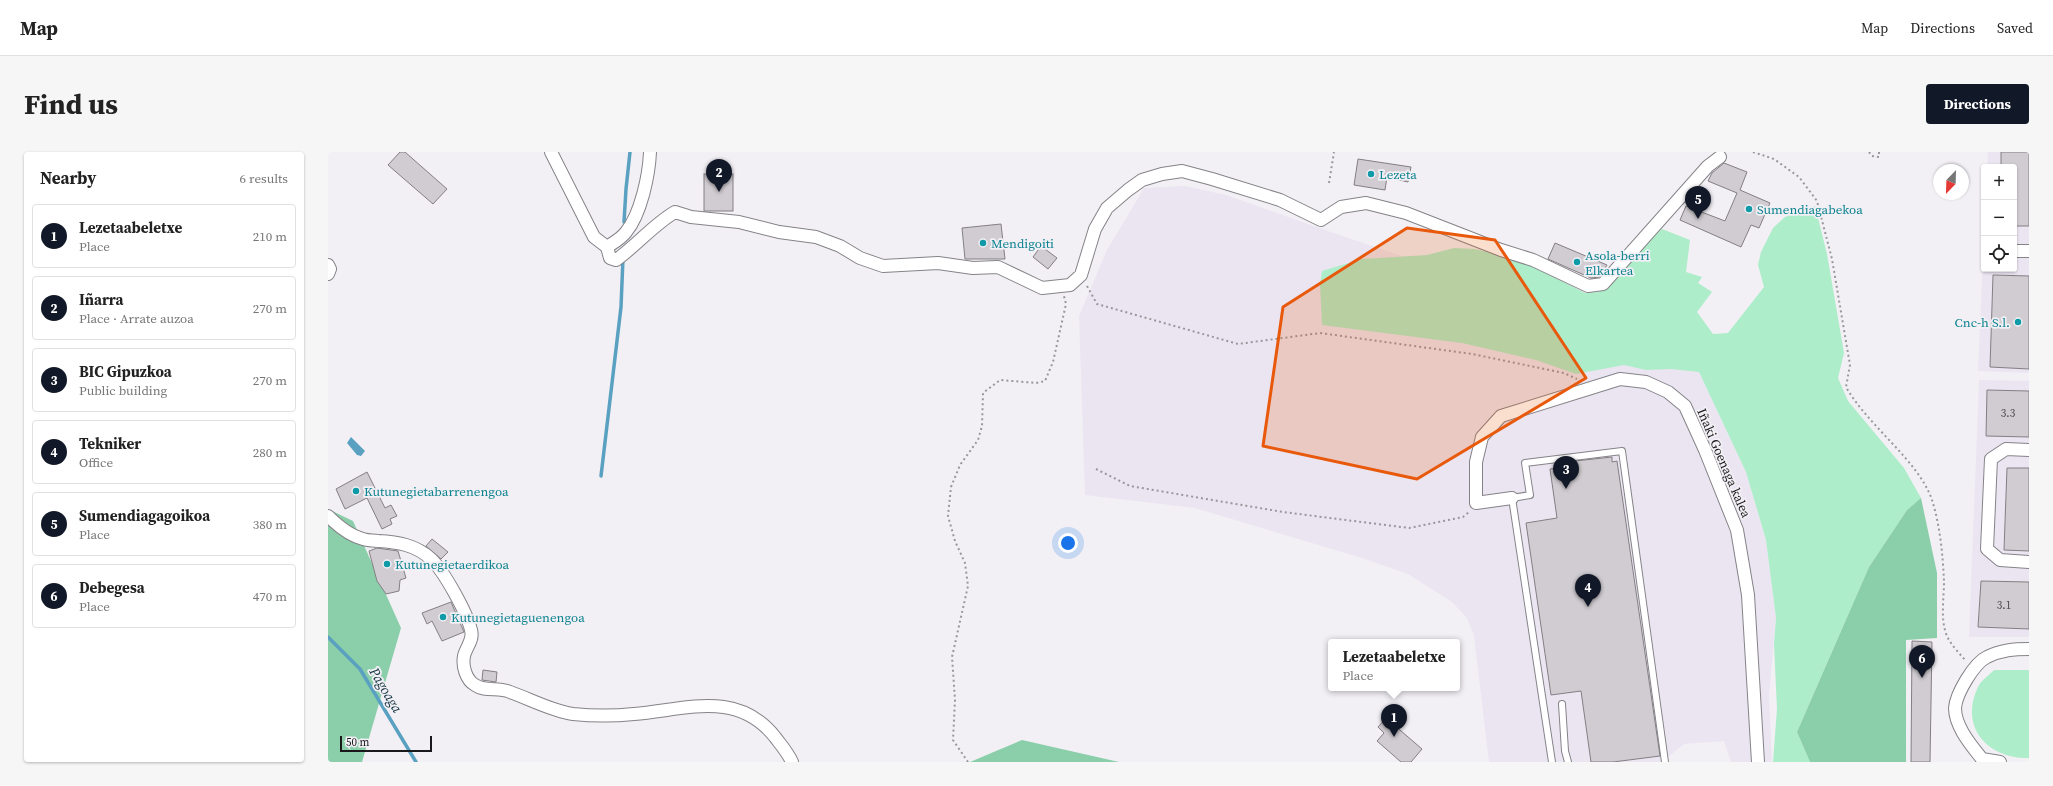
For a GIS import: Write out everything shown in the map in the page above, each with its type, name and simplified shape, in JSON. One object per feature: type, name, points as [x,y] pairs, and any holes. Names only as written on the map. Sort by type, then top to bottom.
[{"type":"street","points":[[550,152],[594,237],[607,247],[610,258],[620,257],[659,222],[675,212],[691,217],[739,222],[780,232],[816,238],[840,246],[860,258],[883,266],[938,263],[973,268],[998,267],[1042,288],[1070,286],[1081,275],[1095,228],[1107,208],[1128,190],[1142,180],[1162,174],[1182,171],[1280,200],[1320,220],[1341,207],[1366,203],[1406,213],[1501,250],[1533,260],[1588,286],[1603,284],[1708,166],[1720,157]]},
{"type":"street","points":[[607,247],[626,233],[633,222],[644,190],[650,152]]},
{"type":"street","points":[[2017,251],[2029,251]]},
{"type":"street","points":[[328,266],[330,269],[328,274]]},
{"type":"street","name":"Iñaki Goenaga kalea","points":[[1476,503],[1476,462],[1482,437],[1501,416],[1620,380],[1646,382],[1668,392],[1685,406],[1705,450],[1737,530],[1748,595],[1758,762]]},
{"type":"street","points":[[2029,450],[2006,449],[1991,459],[1987,549],[2000,560],[2029,562]]},
{"type":"street","points":[[1476,503],[1512,498]]},
{"type":"street","points":[[328,516],[337,524],[363,539],[402,542],[420,551],[432,560],[455,595],[472,631],[471,643],[464,656],[464,668],[468,678],[474,685],[481,688],[506,690],[561,711],[574,714],[633,714],[706,705],[731,707],[765,724],[788,754],[792,762]]},
{"type":"street","points":[[2000,762],[1982,759],[1962,732],[1955,708],[1963,683],[1985,657],[2010,648],[2029,649]]},
{"type":"lane","points":[[1552,762],[1512,498],[1530,495],[1525,463],[1622,451],[1665,762]]},
{"type":"lane","points":[[1562,704],[1565,751],[1568,762]]},
{"type":"path","points":[[1329,183],[1334,152]]},
{"type":"path","points":[[1753,152],[1774,159],[1799,177],[1817,201],[1832,259],[1850,365],[1846,387],[1869,420],[1920,477],[1932,500],[1939,535],[1944,579],[1943,623],[1947,636],[1956,650],[1974,670]]},
{"type":"path","points":[[1869,152],[1872,156],[1879,156],[1879,152]]},
{"type":"path","points":[[1081,275],[1097,304],[1238,344],[1320,333],[1472,354],[1564,373],[1594,387]]},
{"type":"path","points":[[968,762],[953,740],[955,700],[952,657],[968,586],[965,563],[955,541],[948,516],[951,487],[960,465],[978,440],[982,426],[983,393],[1000,380],[1036,383],[1045,381],[1053,362],[1066,304],[1063,287]]},
{"type":"path","points":[[1096,468],[1130,486],[1282,512],[1409,528],[1463,517],[1476,503]]},
{"type":"highlighted area","points":[[1407,228],[1495,240],[1586,378],[1417,479],[1263,446],[1283,307]]},
{"type":"shaded area","points":[[1988,152],[2029,152],[2029,373],[1978,371],[1982,272],[2017,272],[2017,164],[1987,164]]},
{"type":"shaded area","points":[[1185,186],[1226,195],[1534,301],[1699,372],[1746,472],[1766,540],[1776,618],[1769,695],[1772,762],[1731,762],[1724,741],[1684,744],[1662,762],[1489,762],[1474,636],[1467,618],[1452,602],[1408,574],[1362,558],[1195,508],[1085,495],[1079,316],[1107,250],[1144,188]]},
{"type":"shaded area","points":[[1979,380],[2029,381],[2029,637],[1969,637]]},
{"type":"green space","points":[[1815,206],[1827,254],[1844,353],[1838,378],[1848,401],[1904,468],[1921,498],[1907,510],[1869,567],[1797,732],[1810,762],[1773,762],[1777,709],[1774,644],[1776,618],[1766,540],[1746,472],[1699,372],[1671,369],[1646,370],[1624,365],[1576,374],[1536,360],[1462,343],[1322,325],[1320,284],[1322,271],[1362,259],[1427,255],[1454,248],[1475,249],[1504,256],[1534,267],[1585,293],[1599,292],[1636,252],[1662,229],[1690,240],[1686,272],[1702,277],[1698,283],[1712,292],[1697,312],[1713,334],[1728,333],[1764,287],[1758,265],[1761,252],[1773,228],[1785,217]]},
{"type":"green space","points":[[1921,498],[1937,573],[1937,638],[1906,640],[1906,762],[1810,762],[1797,732],[1869,567],[1907,510]]},
{"type":"green space","points":[[328,509],[353,521],[401,628],[362,762],[328,762]]},
{"type":"green space","points":[[1994,670],[2029,670],[2029,758],[2014,757],[2001,753],[1989,746],[1980,737],[1975,726],[1972,714],[1973,700],[1979,685]]},
{"type":"green space","points":[[1022,740],[1119,762],[970,762]]},
{"type":"water","points":[[351,437],[365,451],[361,456],[357,455],[347,443]]},
{"type":"building","points":[[400,152],[405,152],[447,189],[433,204],[388,165]]},
{"type":"building","points":[[2001,152],[2029,152],[2029,226],[2017,226],[2017,164],[2001,164]]},
{"type":"building","name":"Lezeta","points":[[1358,159],[1411,167],[1408,182],[1387,177],[1385,190],[1354,185]]},
{"type":"building","name":"Sumendiagabekoa","points":[[1724,163],[1747,172],[1740,190],[1770,203],[1759,228],[1751,225],[1741,247],[1680,220],[1686,206],[1725,221],[1737,193],[1708,181],[1712,173]]},
{"type":"building","points":[[704,174],[733,174],[733,211],[704,211]]},
{"type":"building","name":"Mendigoiti","points":[[1001,224],[1005,259],[965,259],[962,228]]},
{"type":"building","name":"Asola-berri Elkartea","points":[[1555,243],[1607,265],[1599,277],[1591,278],[1548,259]]},
{"type":"building","points":[[1041,246],[1057,258],[1048,269],[1033,257]]},
{"type":"building","points":[[1993,275],[2029,276],[2029,369],[1990,367]]},
{"type":"building","points":[[1987,390],[2029,391],[2029,437],[1986,436]]},
{"type":"building","points":[[1612,457],[1612,462],[1617,461],[1660,756],[1613,762],[1591,762],[1581,691],[1551,695],[1526,523],[1557,518],[1550,469],[1567,467],[1566,462]]},
{"type":"building","points":[[2007,468],[2029,468],[2029,551],[2004,550]]},
{"type":"building","name":"Kutunegietabarrenengoa","points":[[367,472],[385,508],[391,505],[397,516],[390,519],[392,524],[382,529],[367,498],[345,509],[336,489]]},
{"type":"building","points":[[432,539],[448,552],[441,559],[426,546]]},
{"type":"building","name":"Kutunegietaerdikoa","points":[[377,548],[398,551],[406,578],[400,580],[399,591],[386,594],[377,581],[369,551]]},
{"type":"building","points":[[1981,581],[2029,582],[2029,629],[1978,627]]},
{"type":"building","name":"Kutunegietaguenengoa","points":[[451,602],[464,632],[442,641],[432,621],[427,624],[422,613]]},
{"type":"building","points":[[1912,641],[1932,642],[1930,762],[1911,762]]},
{"type":"building","points":[[483,670],[497,672],[496,682],[482,680]]},
{"type":"building","points":[[1386,718],[1422,749],[1411,762],[1401,762],[1377,741],[1384,733],[1378,727]]},
{"type":"waterway","points":[[624,222],[630,152]]},
{"type":"waterway","points":[[601,476],[621,307],[623,258]]},
{"type":"waterway","name":"Pagoaga","points":[[328,637],[360,669],[416,762]]},
{"type":"place","name":"Lezeta","points":[[1371,174]]},
{"type":"place","name":"Iñarra","points":[[719,192]]},
{"type":"place","name":"Sumendiagabekoa","points":[[1749,209]]},
{"type":"place","name":"Sumendiagagoikoa","points":[[1698,219]]},
{"type":"place","name":"Mendigoiti","points":[[983,243]]},
{"type":"place","name":"Asola-berri Elkartea","points":[[1577,262]]},
{"type":"place","name":"Cnc-h S.l.","points":[[2018,322]]},
{"type":"place","name":"BIC Gipuzkoa","points":[[1566,489]]},
{"type":"place","name":"Kutunegietabarrenengoa","points":[[356,491]]},
{"type":"place","name":"Kutunegietaerdikoa","points":[[387,564]]},
{"type":"place","name":"Tekniker","points":[[1588,607]]},
{"type":"place","name":"Kutunegietaguenengoa","points":[[443,617]]},
{"type":"place","name":"Debegesa","points":[[1922,678]]},
{"type":"place","name":"Lezetaabeletxe","points":[[1394,737]]}]
